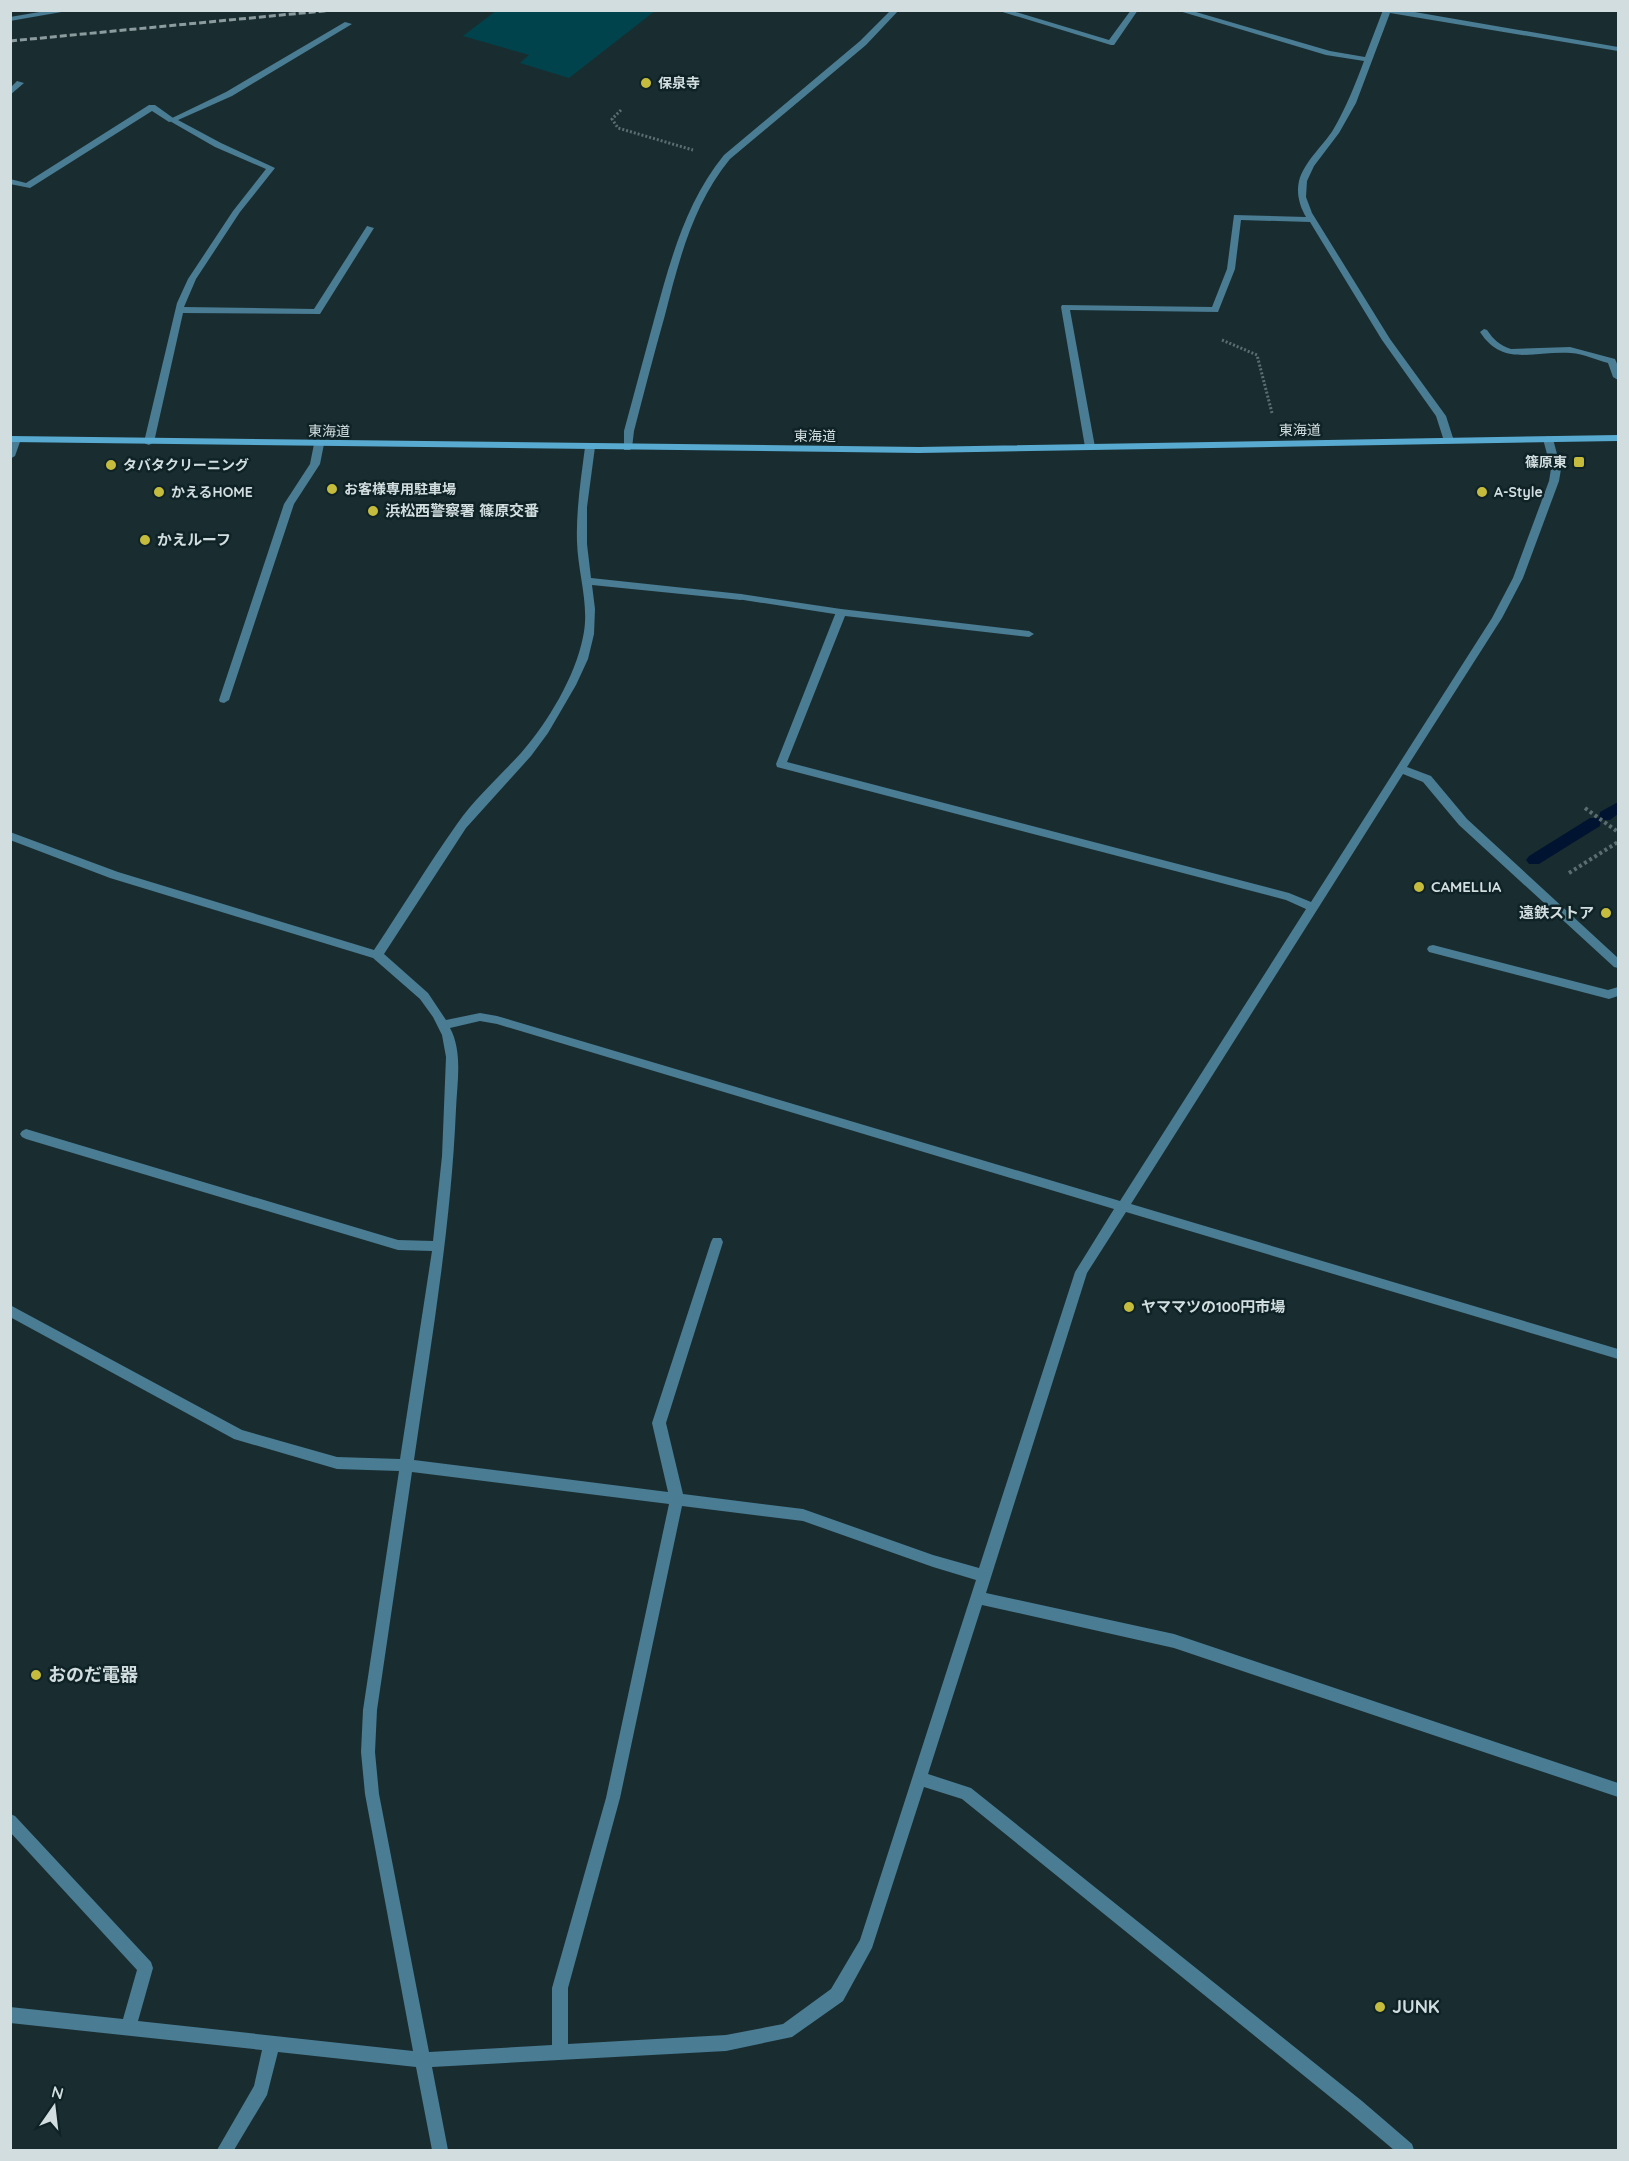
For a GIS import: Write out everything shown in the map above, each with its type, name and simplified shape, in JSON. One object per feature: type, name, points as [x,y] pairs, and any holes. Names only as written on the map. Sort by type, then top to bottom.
[{"type":"main road","name":"東海道","points":[[13,439],[919,450],[1618,438]]},
{"type":"street","points":[[10,19],[70,10]]},
{"type":"street","points":[[627,448],[629,431],[677,252],[694,208],[726,159],[847,57],[896,10]]},
{"type":"street","points":[[999,10],[1111,43],[1135,10]]},
{"type":"street","points":[[1179,10],[1329,54],[1369,60]]},
{"type":"street","points":[[1449,441],[1441,416],[1386,340],[1311,220],[1302,197],[1303,181],[1310,166],[1344,118],[1387,11],[1618,49]]},
{"type":"street","points":[[172,120],[229,94],[348,24]]},
{"type":"street","points":[[10,93],[20,83]]},
{"type":"street","points":[[10,181],[27,186],[152,107],[218,146],[271,168],[237,211],[192,279],[178,310],[149,442]]},
{"type":"street","points":[[1089,447],[1065,307],[1215,309],[1231,269],[1237,217],[1311,220]]},
{"type":"street","points":[[178,310],[317,312],[370,228]]},
{"type":"street","points":[[1484,332],[1493,346],[1502,350],[1572,350],[1612,361],[1618,377]]},
{"type":"street","points":[[10,456],[13,439]]},
{"type":"street","points":[[10,2015],[423,2060],[726,2043],[786,2031],[837,1995],[867,1943],[1081,1272],[1497,618],[1518,578],[1554,481],[1556,469],[1548,439]]},
{"type":"street","points":[[224,700],[290,504],[315,464],[319,444]]},
{"type":"street","points":[[377,955],[457,832],[527,753],[571,684],[583,659],[589,634],[582,516],[590,447]]},
{"type":"street","points":[[586,581],[741,597],[841,612],[1029,634]]},
{"type":"street","points":[[841,612],[781,764],[1289,897],[1313,907]]},
{"type":"street","points":[[1401,769],[1427,779],[1463,822],[1618,963]]},
{"type":"street","points":[[10,836],[114,875],[377,955],[424,996],[444,1025],[452,1057],[448,1156],[439,1246],[370,1710],[368,1752],[372,1794],[440,2151]]},
{"type":"street","points":[[1432,949],[1609,995],[1618,991]]},
{"type":"street","points":[[444,1025],[480,1017],[497,1020],[1618,1354]]},
{"type":"street","points":[[27,1134],[398,1245],[439,1246]]},
{"type":"street","points":[[560,2053],[560,1988],[613,1798],[677,1499],[659,1423],[717,1242]]},
{"type":"street","points":[[10,1310],[239,1435],[338,1463],[407,1465],[803,1515],[933,1561],[984,1576]]},
{"type":"street","points":[[977,1598],[1174,1641],[1618,1790]]},
{"type":"street","points":[[919,1778],[966,1793],[1356,2107],[1406,2151]]},
{"type":"street","points":[[10,1821],[145,1968],[128,2028]]},
{"type":"street","points":[[225,2151],[261,2089],[272,2044]]},
{"type":"path","points":[[621,110],[612,118],[618,128],[726,159]]},
{"type":"path","points":[[1257,355],[1280,444]]},
{"type":"path","points":[[1585,808],[1618,832]]},
{"type":"path","points":[[1560,879],[1618,842]]},
{"type":"shaded area","points":[[497,10],[655,11],[569,78],[520,63],[529,55],[463,36]]},
{"type":"waterway","points":[[1605,816],[1618,807]]},
{"type":"waterway","points":[[1534,860],[1595,822]]},
{"type":"railway","points":[[10,41],[334,10]]},
{"type":"place","name":"保泉寺","points":[[646,83]]},
{"type":"place","name":"篠原東","points":[[1579,462]]},
{"type":"place","name":"タバタクリーニング","points":[[111,465]]},
{"type":"place","name":"お客様専用駐車場","points":[[332,489]]},
{"type":"place","name":"かえるHOME","points":[[159,492]]},
{"type":"place","name":"A-Style","points":[[1482,492]]},
{"type":"place","name":"浜松西警察署 篠原交番","points":[[373,511]]},
{"type":"place","name":"かえルーフ","points":[[145,540]]},
{"type":"place","name":"CAMELLIA","points":[[1419,887]]},
{"type":"place","name":"遠鉄ストア","points":[[1606,913]]},
{"type":"place","name":"ヤママツの100円市場","points":[[1129,1307]]},
{"type":"place","name":"おのだ電器","points":[[36,1675]]},
{"type":"place","name":"JUNK","points":[[1380,2007]]}]
